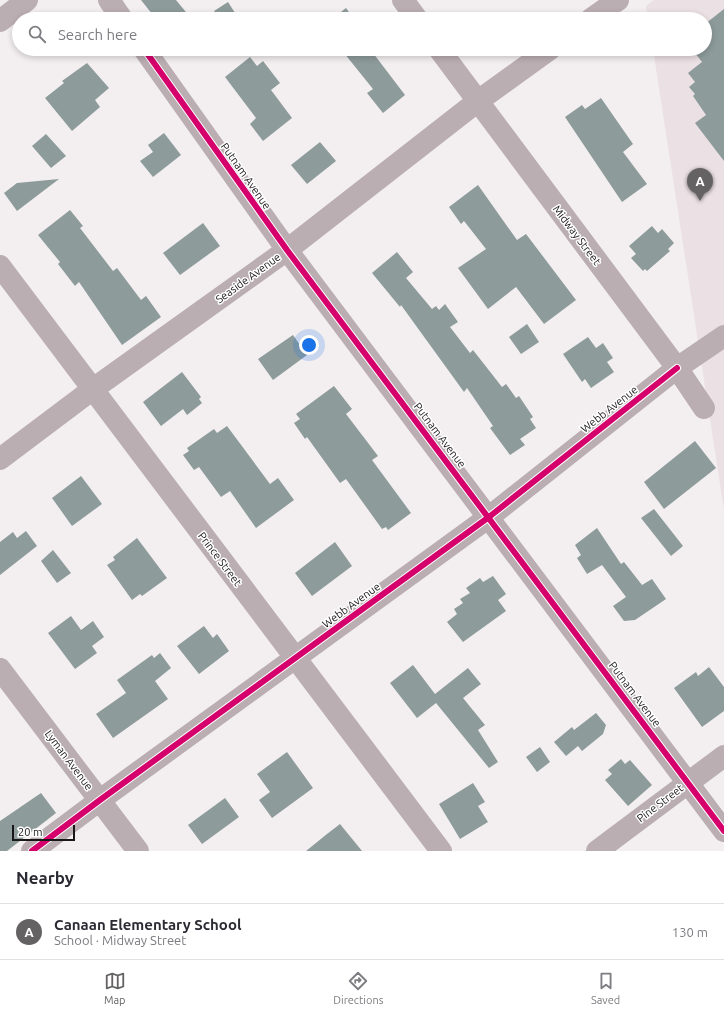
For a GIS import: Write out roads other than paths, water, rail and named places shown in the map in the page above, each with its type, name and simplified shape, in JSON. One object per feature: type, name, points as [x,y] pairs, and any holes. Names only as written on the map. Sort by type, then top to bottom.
[{"type":"street","points":[[0,21],[27,0]]},
{"type":"street","points":[[109,0],[117,12]]},
{"type":"street","points":[[403,0],[412,12]]},
{"type":"street","points":[[602,12],[618,0]]},
{"type":"street","name":"Putnam Avenue","points":[[149,56],[287,250],[724,830]]},
{"type":"street","name":"Midway Street","points":[[444,56],[677,368],[704,408]]},
{"type":"street","name":"Seaside Avenue","points":[[0,459],[93,389],[287,250],[478,102],[540,56]]},
{"type":"street","name":"Prince Street","points":[[0,266],[441,851]]},
{"type":"street","name":"Webb Avenue","points":[[32,851],[489,517],[677,368],[724,336]]},
{"type":"street","name":"Lyman Avenue","points":[[0,669],[138,851]]},
{"type":"street","name":"Pine Street","points":[[597,851],[688,781],[724,756]]},
{"type":"place","name":"Canaan Elementary School","points":[[700,201]]}]
